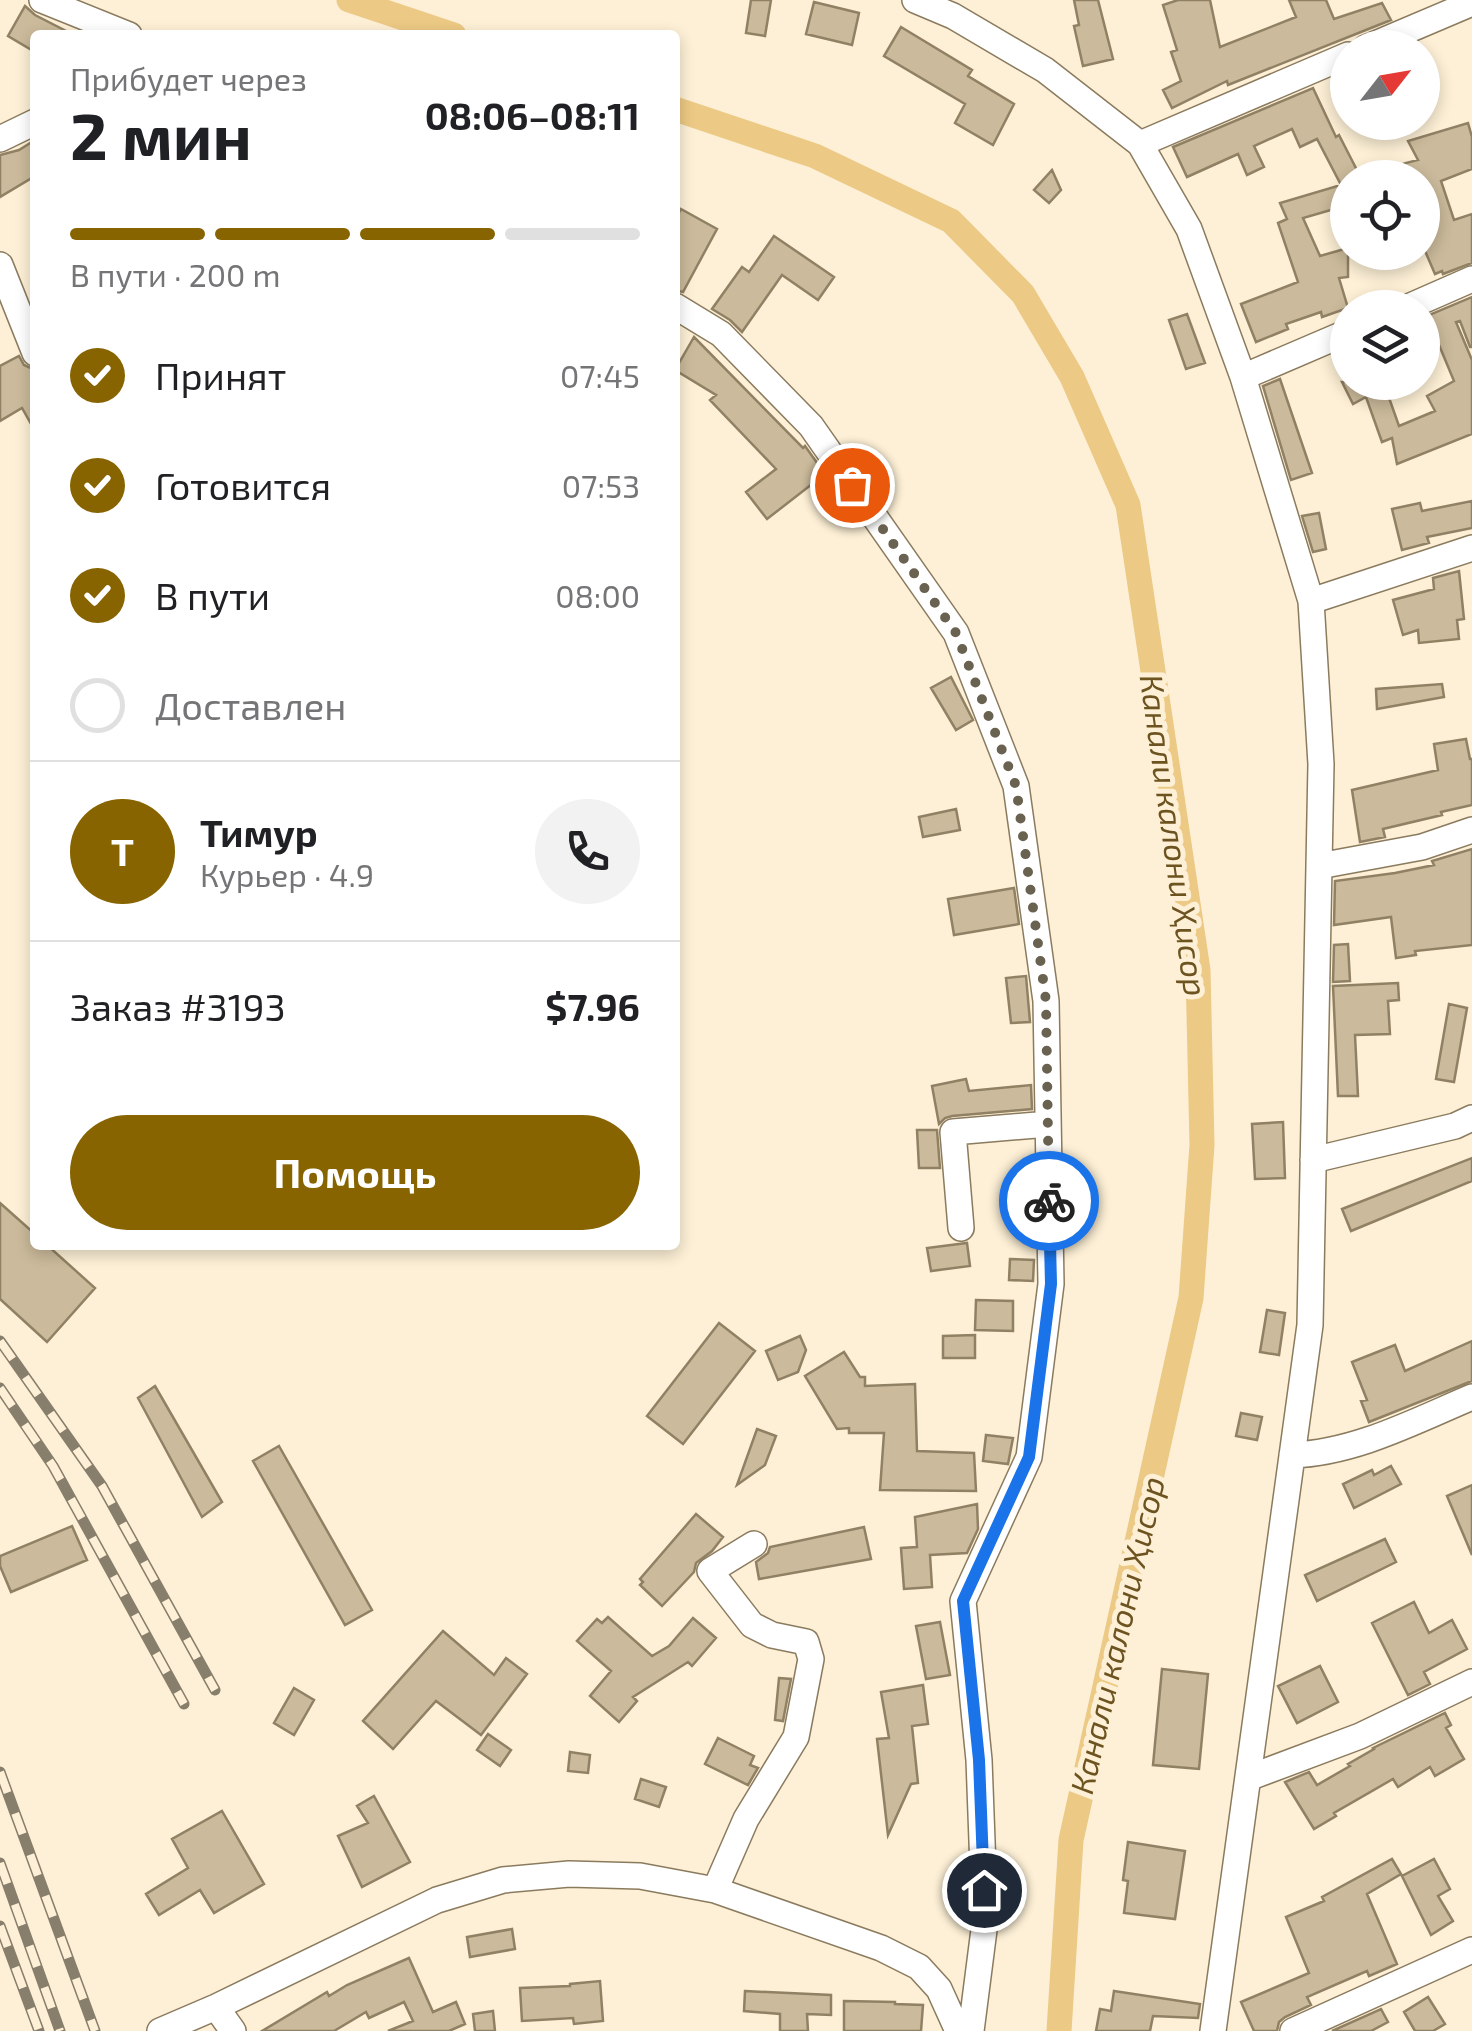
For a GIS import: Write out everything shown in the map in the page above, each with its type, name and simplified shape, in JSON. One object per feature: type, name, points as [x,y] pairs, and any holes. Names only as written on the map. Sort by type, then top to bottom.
[{"type":"street","points":[[42,0],[117,30]]},
{"type":"street","points":[[915,0],[953,16],[1044,70],[1140,144],[1189,228],[1243,377],[1311,602],[1321,764],[1310,1324],[1214,2031]]},
{"type":"street","points":[[1407,30],[1472,2]]},
{"type":"street","points":[[1140,144],[1330,64]]},
{"type":"street","points":[[0,138],[30,124]]},
{"type":"street","points":[[0,266],[30,341]]},
{"type":"street","points":[[1440,293],[1472,279]]},
{"type":"street","points":[[680,309],[721,334],[810,426],[956,633],[1016,786],[1046,1001],[1051,1284],[1029,1457],[963,1601],[979,1760],[985,1922],[970,2031]]},
{"type":"street","points":[[1243,377],[1330,340]]},
{"type":"street","points":[[1311,602],[1472,548]]},
{"type":"street","points":[[1319,866],[1422,847],[1472,830]]},
{"type":"street","points":[[1313,1160],[1456,1126],[1472,1118]]},
{"type":"street","points":[[962,1228],[953,1132],[1048,1124]]},
{"type":"street","points":[[1292,1455],[1320,1454],[1382,1434],[1472,1397]]},
{"type":"street","points":[[715,1890],[746,1820],[796,1737],[811,1658],[806,1642],[772,1635],[752,1624],[710,1572],[754,1544]]},
{"type":"street","points":[[1248,1778],[1360,1736],[1472,1682]]},
{"type":"street","points":[[160,2031],[438,1900],[503,1880],[568,1874],[640,1876],[715,1890],[881,1948],[919,1966],[939,1989],[958,2031]]},
{"type":"street","points":[[1292,2031],[1472,1950]]},
{"type":"street","points":[[216,2007],[233,2031]]},
{"type":"building","points":[[751,0],[771,0],[765,36],[746,33]]},
{"type":"building","points":[[1074,0],[1098,0],[1113,59],[1083,66],[1074,26],[1079,25]]},
{"type":"building","points":[[1178,0],[1210,0],[1220,47],[1296,17],[1289,0],[1326,0],[1334,19],[1382,3],[1391,20],[1366,30],[1330,30],[1330,44],[1228,85],[1227,81],[1172,108],[1163,90],[1181,81],[1171,52],[1177,50],[1163,5]]},
{"type":"building","points":[[814,2],[859,13],[852,45],[806,34]]},
{"type":"building","points":[[25,6],[64,30],[30,30],[30,49],[8,36]]},
{"type":"building","points":[[901,27],[972,70],[968,76],[1014,104],[993,145],[955,123],[965,104],[884,56]]},
{"type":"building","points":[[1313,88],[1330,124],[1330,140],[1342,140],[1352,160],[1330,160],[1330,164],[1317,139],[1300,147],[1292,129],[1254,146],[1264,167],[1247,175],[1238,154],[1187,177],[1173,147]]},
{"type":"building","points":[[1468,123],[1472,137],[1472,169],[1441,181],[1454,220],[1472,214],[1472,263],[1435,274],[1433,270],[1440,270],[1440,160],[1418,160],[1408,141],[1440,140],[1440,131]]},
{"type":"building","points":[[30,143],[30,179],[0,197],[0,155]]},
{"type":"building","points":[[1052,170],[1061,190],[1049,203],[1034,190]]},
{"type":"building","points":[[1330,188],[1330,210],[1303,218],[1320,256],[1330,253],[1330,270],[1348,270],[1348,277],[1339,278],[1343,290],[1330,290],[1330,314],[1322,317],[1321,312],[1286,324],[1288,329],[1256,342],[1241,304],[1298,282],[1278,223],[1287,219],[1280,203]]},
{"type":"building","points":[[680,211],[717,229],[683,292],[680,291]]},
{"type":"building","points":[[774,236],[834,277],[818,300],[782,275],[742,332],[712,309],[742,267],[749,272]]},
{"type":"building","points":[[1472,297],[1472,347],[1460,321],[1456,322],[1472,360],[1472,434],[1397,464],[1392,438],[1382,442],[1367,400],[1390,400],[1399,426],[1435,411],[1429,400],[1440,400],[1440,389],[1454,381],[1440,347],[1440,310]]},
{"type":"building","points":[[1187,314],[1205,363],[1186,369],[1169,320]]},
{"type":"building","points":[[694,337],[805,446],[825,474],[767,519],[746,492],[776,469],[710,400],[716,395],[680,373],[680,361]]},
{"type":"building","points":[[19,356],[30,368],[30,422],[22,408],[0,421],[0,366]]},
{"type":"building","points":[[1280,379],[1312,473],[1291,480],[1263,386]]},
{"type":"building","points":[[1472,501],[1472,528],[1427,537],[1429,543],[1402,550],[1392,509],[1420,503],[1422,511]]},
{"type":"building","points":[[1319,513],[1326,549],[1313,552],[1302,516]]},
{"type":"building","points":[[1459,571],[1464,619],[1457,620],[1459,639],[1419,643],[1418,630],[1403,635],[1393,600],[1434,589],[1433,578]]},
{"type":"building","points":[[951,677],[973,720],[956,730],[931,688]]},
{"type":"building","points":[[1442,684],[1444,697],[1377,709],[1376,689]]},
{"type":"building","points":[[1466,739],[1472,759],[1472,805],[1383,829],[1385,837],[1360,842],[1352,790],[1438,770],[1434,744]]},
{"type":"building","points":[[956,809],[960,830],[923,837],[919,817]]},
{"type":"building","points":[[1472,849],[1472,945],[1415,951],[1416,955],[1396,958],[1391,917],[1334,925],[1335,881],[1434,865],[1432,861]]},
{"type":"building","points":[[1014,888],[1019,924],[954,935],[948,899]]},
{"type":"building","points":[[1348,944],[1350,981],[1333,982],[1334,945]]},
{"type":"building","points":[[1026,976],[1030,1022],[1011,1023],[1006,978]]},
{"type":"building","points":[[1398,983],[1399,1000],[1388,1001],[1390,1034],[1355,1035],[1358,1096],[1338,1096],[1333,986]]},
{"type":"building","points":[[1449,1004],[1467,1008],[1454,1082],[1436,1079]]},
{"type":"building","points":[[966,1079],[969,1091],[1031,1085],[1032,1109],[952,1116],[939,1124],[932,1086]]},
{"type":"building","points":[[1283,1122],[1285,1178],[1255,1179],[1252,1124]]},
{"type":"building","points":[[917,1130],[937,1130],[940,1168],[919,1168]]},
{"type":"building","points":[[1472,1158],[1472,1181],[1351,1231],[1342,1209]]},
{"type":"building","points":[[0,1203],[30,1230],[30,1250],[53,1250],[95,1288],[47,1342],[0,1299]]},
{"type":"building","points":[[967,1243],[970,1266],[931,1271],[927,1248]]},
{"type":"building","points":[[1010,1259],[1034,1260],[1033,1281],[1009,1280]]},
{"type":"building","points":[[976,1300],[1013,1301],[1013,1331],[975,1330]]},
{"type":"building","points":[[1267,1310],[1285,1313],[1279,1355],[1260,1352]]},
{"type":"building","points":[[719,1323],[755,1351],[683,1444],[647,1416]]},
{"type":"building","points":[[975,1335],[975,1358],[943,1358],[943,1336]]},
{"type":"building","points":[[800,1336],[806,1350],[798,1372],[778,1380],[766,1351]]},
{"type":"building","points":[[1472,1341],[1472,1381],[1369,1422],[1361,1401],[1367,1400],[1352,1362],[1395,1345],[1405,1371]]},
{"type":"building","points":[[844,1352],[860,1377],[865,1377],[865,1386],[915,1384],[917,1451],[974,1453],[976,1491],[880,1490],[884,1433],[837,1429],[805,1376]]},
{"type":"building","points":[[155,1386],[222,1502],[202,1517],[138,1398]]},
{"type":"building","points":[[1241,1413],[1262,1417],[1257,1440],[1236,1436]]},
{"type":"building","points":[[757,1429],[776,1436],[765,1465],[737,1485]]},
{"type":"building","points":[[986,1435],[1013,1438],[1008,1464],[983,1461]]},
{"type":"building","points":[[279,1446],[372,1610],[345,1625],[253,1461]]},
{"type":"building","points":[[1391,1466],[1401,1484],[1354,1508],[1343,1484]]},
{"type":"building","points":[[1472,1485],[1472,1555],[1447,1496]]},
{"type":"building","points":[[977,1504],[978,1529],[967,1553],[930,1555],[932,1587],[904,1589],[901,1548],[917,1547],[915,1517]]},
{"type":"building","points":[[696,1514],[723,1537],[696,1563],[694,1572],[662,1606],[640,1585],[640,1579]]},
{"type":"building","points":[[72,1526],[87,1560],[11,1592],[0,1556]]},
{"type":"building","points":[[864,1527],[871,1559],[759,1579],[756,1562],[770,1547]]},
{"type":"building","points":[[1385,1539],[1396,1562],[1317,1601],[1305,1575]]},
{"type":"building","points":[[1414,1602],[1429,1633],[1452,1620],[1467,1649],[1424,1672],[1430,1684],[1408,1695],[1372,1623]]},
{"type":"building","points":[[608,1617],[652,1656],[669,1646],[693,1618],[716,1638],[692,1666],[688,1662],[633,1697],[637,1701],[619,1722],[590,1696],[611,1671],[577,1641],[597,1619],[602,1623]]},
{"type":"building","points":[[940,1622],[950,1675],[926,1679],[916,1626]]},
{"type":"building","points":[[443,1631],[494,1675],[506,1658],[527,1674],[481,1735],[436,1701],[393,1749],[363,1721]]},
{"type":"building","points":[[1320,1666],[1338,1702],[1297,1723],[1278,1686]]},
{"type":"building","points":[[1162,1669],[1208,1674],[1199,1769],[1153,1765]]},
{"type":"building","points":[[779,1678],[791,1679],[783,1721],[775,1720]]},
{"type":"building","points":[[923,1685],[928,1724],[912,1726],[918,1783],[911,1784],[888,1835],[877,1739],[889,1738],[881,1692]]},
{"type":"building","points":[[294,1688],[314,1700],[294,1735],[274,1723]]},
{"type":"building","points":[[1445,1713],[1451,1725],[1446,1728],[1464,1759],[1435,1776],[1430,1767],[1398,1787],[1393,1779],[1314,1829],[1285,1782],[1309,1772],[1317,1785],[1373,1748]]},
{"type":"building","points":[[488,1734],[511,1750],[500,1766],[477,1750]]},
{"type":"building","points":[[718,1738],[754,1756],[750,1765],[758,1768],[748,1785],[705,1764]]},
{"type":"building","points":[[570,1752],[590,1755],[588,1773],[568,1771]]},
{"type":"building","points":[[641,1779],[666,1787],[659,1807],[635,1799]]},
{"type":"building","points":[[374,1796],[410,1862],[362,1887],[338,1836],[368,1823],[357,1806]]},
{"type":"building","points":[[222,1811],[264,1884],[214,1913],[200,1890],[159,1915],[146,1894],[188,1868],[172,1839]]},
{"type":"building","points":[[1128,1842],[1185,1851],[1175,1919],[1124,1913]]},
{"type":"building","points":[[1392,1859],[1401,1874],[1367,1894],[1397,1964],[1369,1976],[1367,1971],[1307,1997],[1311,2005],[1285,2017],[1277,2031],[1254,2031],[1241,2002],[1309,1973],[1286,1917],[1324,1901],[1322,1897]]},
{"type":"building","points":[[1434,1859],[1450,1889],[1438,1896],[1453,1921],[1431,1935],[1402,1876]]},
{"type":"building","points":[[512,1929],[515,1949],[470,1957],[467,1937]]},
{"type":"building","points":[[409,1958],[433,2012],[456,2002],[465,2024],[449,2031],[388,2031],[413,2021],[404,2002],[369,2018],[366,2012],[334,2031],[262,2031],[327,1992],[329,1996]]},
{"type":"building","points":[[600,1981],[603,2021],[522,2021],[520,1988]]},
{"type":"building","points":[[745,1991],[831,1995],[831,2015],[807,2014],[808,2031],[780,2031],[780,2014],[744,2011]]},
{"type":"building","points":[[1114,1991],[1200,2004],[1198,2018],[1153,2016],[1150,2031],[1096,2031],[1100,2009],[1111,2011]]},
{"type":"building","points":[[1428,1997],[1445,2024],[1433,2031],[1415,2031],[1404,2012]]},
{"type":"building","points":[[844,2001],[923,2005],[921,2031],[844,2031]]},
{"type":"building","points":[[1381,2009],[1388,2022],[1371,2031],[1332,2031]]},
{"type":"building","points":[[493,2011],[495,2031],[475,2031],[473,2014]]},
{"type":"waterway","name":"Канали калони Ҳисор","points":[[349,0],[439,30]]},
{"type":"waterway","name":"Канали калони Ҳисор","points":[[680,111],[815,156],[951,221],[1023,294],[1072,377],[1128,505],[1198,970],[1202,1145],[1191,1298],[1071,1840],[1059,2031]]},
{"type":"railway","points":[[0,1341],[102,1486],[215,1690]]},
{"type":"railway","points":[[0,1388],[53,1466],[184,1704]]},
{"type":"railway","points":[[0,1772],[95,2031]]},
{"type":"railway","points":[[0,1863],[60,2031]]},
{"type":"railway","points":[[0,1926],[39,2031]]},
{"type":"way so far","points":[[852,485],[956,633],[1016,786],[1046,1001],[1049,1201]]},
{"type":"route","points":[[984,1890],[979,1760],[963,1601],[1029,1457],[1051,1284],[1049,1201]]}]
